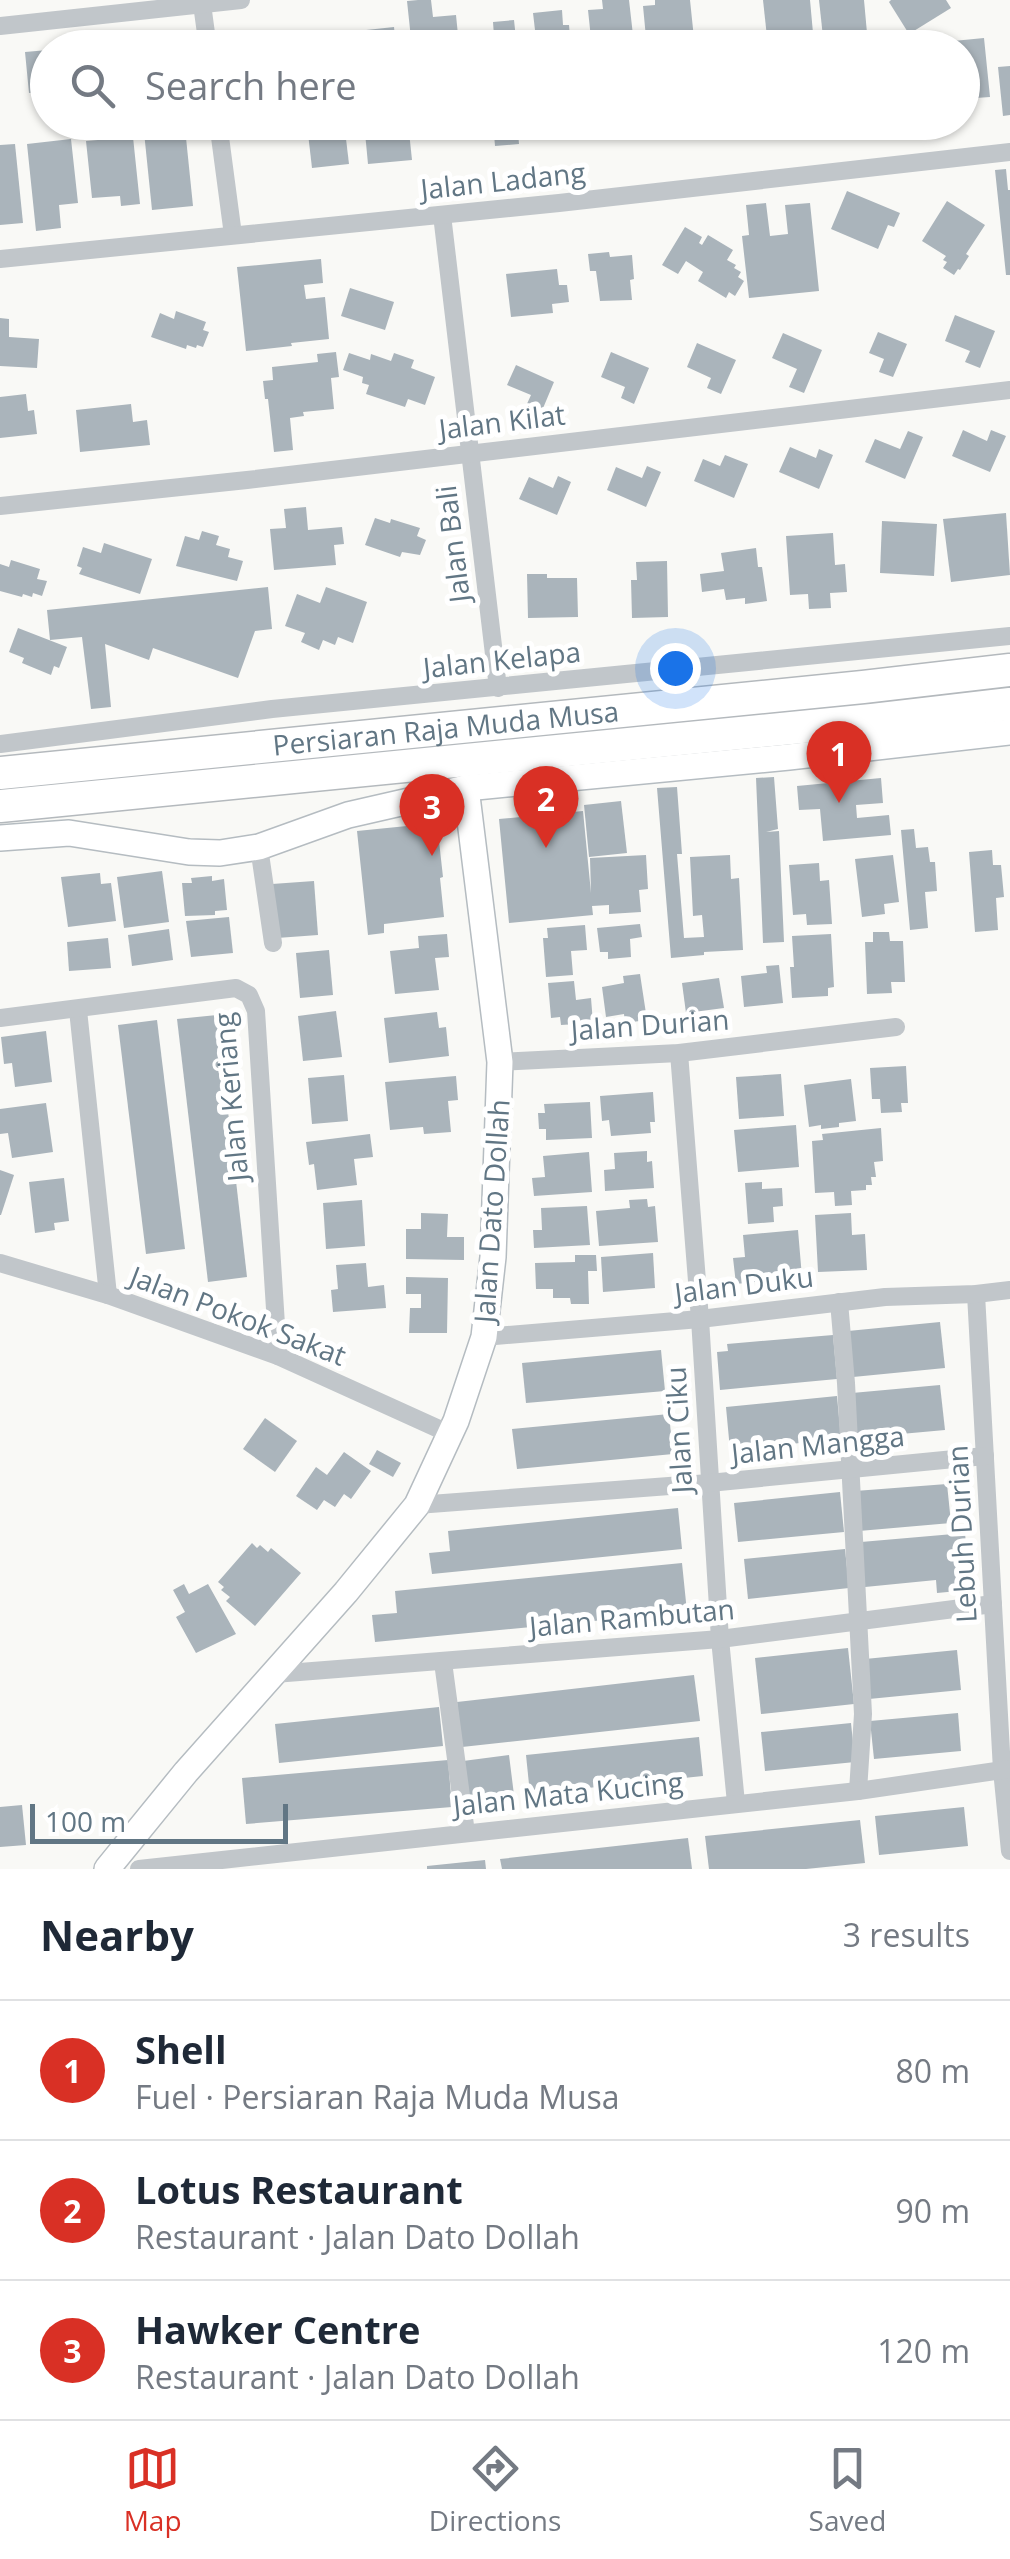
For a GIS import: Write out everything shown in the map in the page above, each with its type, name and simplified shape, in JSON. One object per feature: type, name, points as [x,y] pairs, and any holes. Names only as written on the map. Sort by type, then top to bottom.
[{"type":"highway","name":"Persiaran Raja Muda Musa","points":[[0,773],[1010,670]]},
{"type":"highway","name":"Persiaran Raja Muda Musa","points":[[0,806],[915,729],[1010,704]]},
{"type":"street","points":[[0,26],[241,0]]},
{"type":"street","points":[[202,4],[206,30]]},
{"type":"street","points":[[220,140],[233,235]]},
{"type":"street","name":"Jalan Ladang","points":[[0,259],[1010,152]]},
{"type":"street","name":"Jalan Bali","points":[[442,215],[498,688]]},
{"type":"street","name":"Jalan Kilat","points":[[0,506],[1010,390]]},
{"type":"street","name":"Jalan Kelapa","points":[[0,744],[232,714],[1010,636]]},
{"type":"street","points":[[0,838],[69,832],[189,852],[220,853],[259,847],[348,816],[466,788],[915,729],[1010,732]]},
{"type":"street","name":"Jalan Dato Dollah","points":[[107,1869],[416,1505],[450,1434],[484,1337],[492,1257],[500,1062],[466,788]]},
{"type":"street","points":[[259,847],[273,943]]},
{"type":"street","name":"Jalan Keriang","points":[[78,1010],[236,988],[249,995],[256,1012],[278,1356]]},
{"type":"street","points":[[0,1018],[78,1010],[108,1295]]},
{"type":"street","name":"Jalan Durian","points":[[500,1062],[678,1054],[896,1027]]},
{"type":"street","name":"Jalan Ciku","points":[[678,1054],[720,1640],[736,1802]]},
{"type":"street","name":"Jalan Pokok Sakat","points":[[0,1263],[108,1295],[278,1356],[450,1434]]},
{"type":"street","name":"Jalan Duku","points":[[484,1337],[700,1319],[839,1302],[1010,1290]]},
{"type":"street","name":"Lebuh Durian","points":[[976,1294],[1006,1770],[1008,1869]]},
{"type":"street","points":[[839,1302],[863,1714],[858,1791]]},
{"type":"street","name":"Jalan Mangga","points":[[416,1505],[709,1483],[986,1456]]},
{"type":"street","name":"Jalan Rambutan","points":[[274,1674],[720,1640],[993,1604]]},
{"type":"street","points":[[443,1662],[466,1833]]},
{"type":"street","name":"Jalan Mata Kucing","points":[[138,1869],[858,1791],[1006,1770]]},
{"type":"building","points":[[431,0],[433,17],[456,15],[458,30],[410,30],[407,1]]},
{"type":"building","points":[[602,0],[629,0],[632,30],[590,30],[588,10],[603,9]]},
{"type":"building","points":[[655,0],[690,0],[693,30],[645,30],[643,6],[655,5]]},
{"type":"building","points":[[763,0],[810,0],[813,30],[766,30]]},
{"type":"building","points":[[819,0],[864,0],[867,30],[822,30]]},
{"type":"building","points":[[946,0],[951,8],[915,30],[906,30],[889,2]]},
{"type":"building","points":[[562,10],[563,25],[569,25],[569,30],[535,30],[533,13]]},
{"type":"building","points":[[514,20],[515,30],[494,30],[493,22]]},
{"type":"building","points":[[980,38],[984,38],[990,97],[980,98]]},
{"type":"building","points":[[25,52],[30,52],[29,93]]},
{"type":"building","points":[[1010,66],[1010,115],[1003,116],[998,67]]},
{"type":"building","points":[[71,140],[78,203],[59,205],[61,228],[36,231],[27,144]]},
{"type":"building","points":[[133,140],[140,204],[121,206],[120,196],[92,198],[86,141]]},
{"type":"building","points":[[145,140],[186,140],[193,206],[152,210]]},
{"type":"building","points":[[309,140],[346,140],[349,164],[312,168]]},
{"type":"building","points":[[366,140],[410,140],[412,160],[368,164]]},
{"type":"building","points":[[494,140],[519,140],[519,144],[495,146]]},
{"type":"building","points":[[15,144],[23,223],[0,225],[0,145]]},
{"type":"building","points":[[1006,169],[1010,190],[1010,275],[1006,275],[995,170]]},
{"type":"building","points":[[847,191],[900,213],[894,227],[888,225],[878,249],[831,229]]},
{"type":"building","points":[[947,201],[985,225],[954,275],[943,268],[946,256],[922,241]]},
{"type":"building","points":[[766,203],[770,236],[788,234],[785,205],[810,203],[819,291],[749,298],[742,236],[749,235],[746,205]]},
{"type":"building","points":[[685,227],[702,237],[702,245],[708,235],[733,250],[727,260],[736,265],[734,268],[741,272],[738,277],[744,281],[735,296],[729,292],[726,298],[698,281],[703,272],[686,261],[678,274],[662,265]]},
{"type":"building","points":[[609,252],[610,257],[632,255],[632,300],[600,301],[596,271],[590,271],[588,254]]},
{"type":"building","points":[[321,259],[323,283],[304,285],[306,299],[325,297],[329,339],[246,351],[237,267]]},
{"type":"building","points":[[557,269],[559,285],[567,285],[569,302],[552,304],[553,313],[511,317],[506,274]]},
{"type":"building","points":[[350,288],[394,302],[385,330],[341,316]]},
{"type":"building","points":[[176,311],[206,322],[203,330],[209,332],[203,347],[187,345],[186,349],[151,337],[160,313],[174,319]]},
{"type":"building","points":[[955,315],[995,331],[980,368],[965,362],[970,351],[945,341]]},
{"type":"building","points":[[0,318],[9,319],[9,337],[39,339],[37,368],[0,366]]},
{"type":"building","points":[[878,332],[907,344],[893,377],[879,372],[884,359],[869,353]]},
{"type":"building","points":[[783,333],[822,350],[804,393],[789,387],[797,369],[772,358]]},
{"type":"building","points":[[697,343],[736,360],[721,394],[707,388],[711,378],[687,367]]},
{"type":"building","points":[[336,352],[339,377],[331,378],[334,409],[303,412],[304,416],[290,418],[293,450],[274,452],[263,381],[273,380],[272,367],[318,362],[317,354]]},
{"type":"building","points":[[611,352],[649,368],[634,404],[621,398],[625,387],[601,377]]},
{"type":"building","points":[[349,353],[370,360],[371,354],[391,361],[394,353],[414,360],[411,368],[435,377],[425,405],[408,399],[405,407],[366,394],[369,385],[362,383],[363,377],[343,370]]},
{"type":"building","points":[[516,365],[554,382],[541,413],[526,406],[531,395],[507,385]]},
{"type":"building","points":[[26,394],[28,411],[34,410],[37,434],[0,438],[0,397]]},
{"type":"building","points":[[131,404],[133,422],[147,420],[150,445],[80,452],[76,410]]},
{"type":"building","points":[[963,430],[987,441],[991,430],[1006,436],[990,472],[952,456]]},
{"type":"building","points":[[908,431],[923,437],[905,479],[865,462],[875,439],[900,449]]},
{"type":"building","points":[[790,447],[816,458],[819,449],[833,455],[819,489],[779,472]]},
{"type":"building","points":[[725,455],[748,464],[734,498],[694,481],[703,459],[720,466]]},
{"type":"building","points":[[647,466],[661,472],[646,507],[607,490],[616,467],[642,478]]},
{"type":"building","points":[[558,476],[571,482],[557,515],[519,499],[529,477],[553,488]]},
{"type":"building","points":[[306,507],[308,530],[342,527],[344,544],[334,545],[336,565],[274,570],[270,529],[286,528],[284,509]]},
{"type":"building","points":[[1006,513],[1010,575],[951,582],[943,519]]},
{"type":"building","points":[[375,518],[420,528],[417,536],[426,540],[420,555],[402,552],[400,557],[365,545]]},
{"type":"building","points":[[882,521],[937,524],[934,576],[880,573]]},
{"type":"building","points":[[202,531],[219,536],[216,545],[230,549],[228,557],[243,561],[237,581],[176,566],[185,536],[199,540]]},
{"type":"building","points":[[833,533],[835,565],[845,564],[847,592],[830,593],[831,608],[809,609],[808,594],[790,595],[786,536]]},
{"type":"building","points":[[104,543],[152,559],[140,594],[79,574],[82,568],[77,566],[83,547],[101,553]]},
{"type":"building","points":[[756,548],[767,601],[745,604],[745,598],[726,600],[724,589],[702,592],[700,574],[724,571],[721,553]]},
{"type":"building","points":[[11,560],[40,569],[37,579],[47,581],[42,596],[33,593],[32,597],[22,597],[0,591],[0,564],[9,567]]},
{"type":"building","points":[[667,561],[668,617],[632,618],[631,580],[637,580],[636,562]]},
{"type":"building","points":[[527,574],[577,578],[578,617],[528,618]]},
{"type":"building","points":[[268,587],[272,629],[255,631],[238,678],[153,648],[149,660],[105,644],[111,707],[91,709],[82,637],[50,640],[47,610]]},
{"type":"building","points":[[326,587],[367,602],[353,643],[338,637],[335,645],[323,640],[319,650],[301,642],[305,633],[285,626],[297,594],[320,603]]},
{"type":"building","points":[[18,628],[67,647],[59,668],[54,666],[51,675],[22,663],[24,658],[9,652]]},
{"type":"building","points":[[774,777],[778,829],[766,832],[779,831],[784,942],[763,943],[756,778]]},
{"type":"building","points":[[881,778],[883,803],[856,805],[857,818],[889,815],[891,835],[823,841],[820,809],[799,810],[797,786]]},
{"type":"building","points":[[677,787],[682,854],[677,854],[684,938],[704,937],[702,915],[693,916],[690,857],[730,855],[731,879],[739,878],[743,950],[671,958],[657,788]]},
{"type":"building","points":[[621,801],[627,853],[589,857],[584,805]]},
{"type":"building","points":[[583,811],[591,893],[590,858],[646,855],[648,889],[639,890],[641,912],[609,914],[609,905],[592,906],[593,915],[509,923],[499,819]]},
{"type":"building","points":[[437,823],[444,917],[384,924],[384,933],[368,935],[357,831]]},
{"type":"building","points":[[914,829],[916,848],[928,847],[930,862],[935,862],[937,891],[925,892],[928,928],[910,930],[901,830]]},
{"type":"building","points":[[992,850],[993,865],[1001,865],[1004,897],[996,898],[998,930],[975,932],[969,852]]},
{"type":"building","points":[[893,855],[899,902],[884,904],[885,914],[862,917],[855,859]]},
{"type":"building","points":[[819,863],[820,881],[829,880],[832,924],[807,925],[806,914],[793,915],[789,865]]},
{"type":"building","points":[[162,871],[169,922],[124,928],[117,877]]},
{"type":"building","points":[[100,873],[101,884],[111,883],[116,921],[68,927],[61,877]]},
{"type":"building","points":[[212,876],[212,881],[224,879],[227,910],[215,911],[215,915],[185,916],[182,883]]},
{"type":"building","points":[[314,881],[318,935],[277,938],[272,884]]},
{"type":"building","points":[[229,917],[233,953],[191,957],[186,921]]},
{"type":"building","points":[[640,924],[642,937],[630,939],[631,957],[608,959],[608,952],[600,952],[597,928]]},
{"type":"building","points":[[585,925],[587,950],[571,951],[573,975],[546,977],[543,938],[548,938],[547,928]]},
{"type":"building","points":[[169,929],[173,960],[132,966],[128,935]]},
{"type":"building","points":[[873,932],[889,932],[890,941],[903,941],[905,982],[891,982],[892,993],[867,994],[865,942],[873,942]]},
{"type":"building","points":[[447,934],[449,957],[435,958],[439,990],[395,994],[390,951],[419,948],[418,936]]},
{"type":"building","points":[[831,934],[834,987],[828,988],[828,996],[792,998],[792,936]]},
{"type":"building","points":[[108,938],[111,968],[69,971],[67,942]]},
{"type":"building","points":[[329,950],[333,995],[300,998],[296,953]]},
{"type":"building","points":[[779,965],[783,1003],[744,1007],[741,976],[767,973],[766,966]]},
{"type":"building","points":[[640,974],[647,1020],[625,1023],[624,1014],[606,1017],[602,987],[624,983],[623,976]]},
{"type":"building","points":[[719,978],[724,1008],[686,1013],[682,983]]},
{"type":"building","points":[[574,981],[576,1000],[591,998],[593,1023],[561,1025],[560,1017],[551,1018],[548,983]]},
{"type":"building","points":[[336,1011],[342,1057],[303,1061],[298,1016]]},
{"type":"building","points":[[437,1012],[439,1028],[446,1027],[449,1056],[389,1063],[384,1018]]},
{"type":"building","points":[[217,1015],[247,1277],[208,1282],[177,1019]]},
{"type":"building","points":[[157,1020],[185,1249],[146,1254],[118,1025]]},
{"type":"building","points":[[46,1031],[52,1082],[15,1087],[12,1063],[4,1064],[1,1037]]},
{"type":"building","points":[[906,1066],[908,1103],[901,1103],[902,1112],[881,1113],[880,1099],[872,1099],[870,1068]]},
{"type":"building","points":[[781,1074],[784,1116],[739,1119],[736,1077]]},
{"type":"building","points":[[344,1075],[348,1121],[312,1124],[308,1078]]},
{"type":"building","points":[[456,1076],[458,1100],[448,1101],[451,1132],[424,1134],[423,1127],[390,1130],[385,1082]]},
{"type":"building","points":[[851,1079],[856,1121],[839,1123],[839,1127],[809,1127],[804,1085]]},
{"type":"building","points":[[653,1092],[655,1122],[650,1122],[651,1133],[611,1136],[609,1120],[602,1121],[600,1096]]},
{"type":"building","points":[[590,1102],[592,1138],[546,1140],[546,1129],[539,1129],[538,1113],[545,1113],[544,1104]]},
{"type":"building","points":[[46,1103],[53,1152],[12,1158],[8,1133],[0,1134],[0,1109]]},
{"type":"building","points":[[796,1125],[799,1167],[738,1172],[734,1130]]},
{"type":"building","points":[[881,1128],[883,1161],[874,1162],[876,1177],[871,1177],[872,1185],[866,1185],[866,1190],[851,1191],[852,1205],[835,1206],[834,1192],[815,1193],[812,1141],[823,1140],[822,1134]]},
{"type":"building","points":[[370,1134],[373,1157],[354,1159],[357,1185],[317,1190],[306,1142]]},
{"type":"building","points":[[647,1151],[647,1162],[652,1161],[654,1188],[605,1191],[604,1170],[615,1169],[614,1153]]},
{"type":"building","points":[[589,1152],[592,1192],[534,1196],[532,1178],[545,1177],[543,1156]]},
{"type":"building","points":[[0,1170],[14,1175],[1,1215],[0,1215]]},
{"type":"building","points":[[64,1178],[69,1221],[54,1223],[55,1230],[35,1233],[29,1182]]},
{"type":"building","points":[[762,1182],[762,1189],[782,1188],[783,1206],[773,1207],[774,1222],[748,1224],[745,1183]]},
{"type":"building","points":[[647,1199],[648,1207],[655,1206],[658,1242],[599,1246],[596,1211],[630,1208],[629,1200]]},
{"type":"building","points":[[362,1200],[365,1246],[326,1249],[323,1203]]},
{"type":"building","points":[[587,1206],[590,1245],[534,1248],[533,1230],[542,1230],[541,1208]]},
{"type":"building","points":[[421,1213],[448,1214],[447,1237],[464,1237],[464,1260],[406,1259],[406,1229],[421,1229]]},
{"type":"building","points":[[851,1213],[852,1235],[865,1234],[867,1270],[818,1272],[815,1215]]},
{"type":"building","points":[[798,1230],[802,1277],[736,1284],[733,1258],[745,1257],[743,1235]]},
{"type":"building","points":[[653,1253],[655,1288],[603,1292],[601,1257]]},
{"type":"building","points":[[575,1255],[596,1255],[597,1271],[588,1271],[589,1304],[571,1304],[570,1298],[553,1298],[553,1289],[536,1289],[535,1263],[575,1262]]},
{"type":"building","points":[[366,1263],[368,1287],[384,1285],[386,1308],[333,1312],[331,1290],[338,1289],[336,1265]]},
{"type":"building","points":[[406,1277],[448,1278],[447,1333],[409,1333],[410,1308],[421,1308],[421,1294],[406,1294]]},
{"type":"building","points":[[940,1322],[945,1368],[853,1377],[848,1331]]},
{"type":"building","points":[[833,1335],[837,1379],[720,1390],[717,1352],[728,1351],[727,1344]]},
{"type":"building","points":[[661,1350],[665,1391],[526,1403],[522,1363]]},
{"type":"building","points":[[940,1385],[945,1430],[857,1438],[852,1393]]},
{"type":"building","points":[[837,1396],[841,1439],[730,1450],[726,1407]]},
{"type":"building","points":[[669,1414],[673,1454],[517,1469],[512,1429]]},
{"type":"building","points":[[265,1418],[297,1441],[275,1472],[243,1449]]},
{"type":"building","points":[[377,1450],[401,1463],[393,1477],[369,1464]]},
{"type":"building","points":[[344,1452],[371,1471],[351,1499],[344,1494],[335,1507],[324,1500],[317,1510],[296,1496],[316,1467],[327,1475]]},
{"type":"building","points":[[947,1484],[951,1523],[859,1531],[855,1491]]},
{"type":"building","points":[[840,1492],[844,1532],[738,1542],[734,1503]]},
{"type":"building","points":[[678,1508],[682,1549],[432,1574],[429,1553],[450,1551],[448,1531]]},
{"type":"building","points":[[965,1533],[969,1577],[958,1591],[937,1593],[936,1580],[865,1587],[861,1542]]},
{"type":"building","points":[[252,1543],[268,1552],[271,1548],[301,1573],[255,1626],[226,1601],[230,1597],[218,1582]]},
{"type":"building","points":[[845,1549],[849,1588],[748,1599],[744,1559]]},
{"type":"building","points":[[682,1563],[687,1612],[375,1642],[372,1615],[397,1613],[395,1591]]},
{"type":"building","points":[[184,1584],[189,1594],[208,1584],[236,1634],[196,1653],[176,1617],[185,1612],[173,1590]]},
{"type":"building","points":[[848,1648],[854,1704],[761,1714],[755,1658]]},
{"type":"building","points":[[957,1650],[961,1690],[869,1699],[865,1659]]},
{"type":"building","points":[[694,1675],[700,1721],[462,1747],[457,1702]]},
{"type":"building","points":[[439,1707],[443,1746],[279,1763],[275,1724]]},
{"type":"building","points":[[958,1713],[961,1751],[874,1759],[870,1721]]},
{"type":"building","points":[[851,1723],[855,1762],[765,1771],[761,1732]]},
{"type":"building","points":[[699,1737],[703,1776],[530,1794],[526,1755]]},
{"type":"building","points":[[509,1755],[514,1795],[469,1801],[463,1761]]},
{"type":"building","points":[[448,1760],[452,1807],[246,1824],[242,1778]]},
{"type":"building","points":[[22,1805],[26,1845],[0,1847],[0,1807]]},
{"type":"building","points":[[964,1807],[968,1846],[879,1855],[875,1816]]},
{"type":"building","points":[[860,1820],[865,1863],[806,1869],[709,1869],[705,1836]]},
{"type":"building","points":[[688,1838],[692,1869],[502,1869],[500,1859]]},
{"type":"building","points":[[485,1860],[486,1869],[427,1869],[427,1866]]},
{"type":"place","name":"Shell","points":[[839,803]]},
{"type":"place","name":"Lotus Restaurant","points":[[546,848]]},
{"type":"place","name":"Hawker Centre","points":[[432,856]]}]
